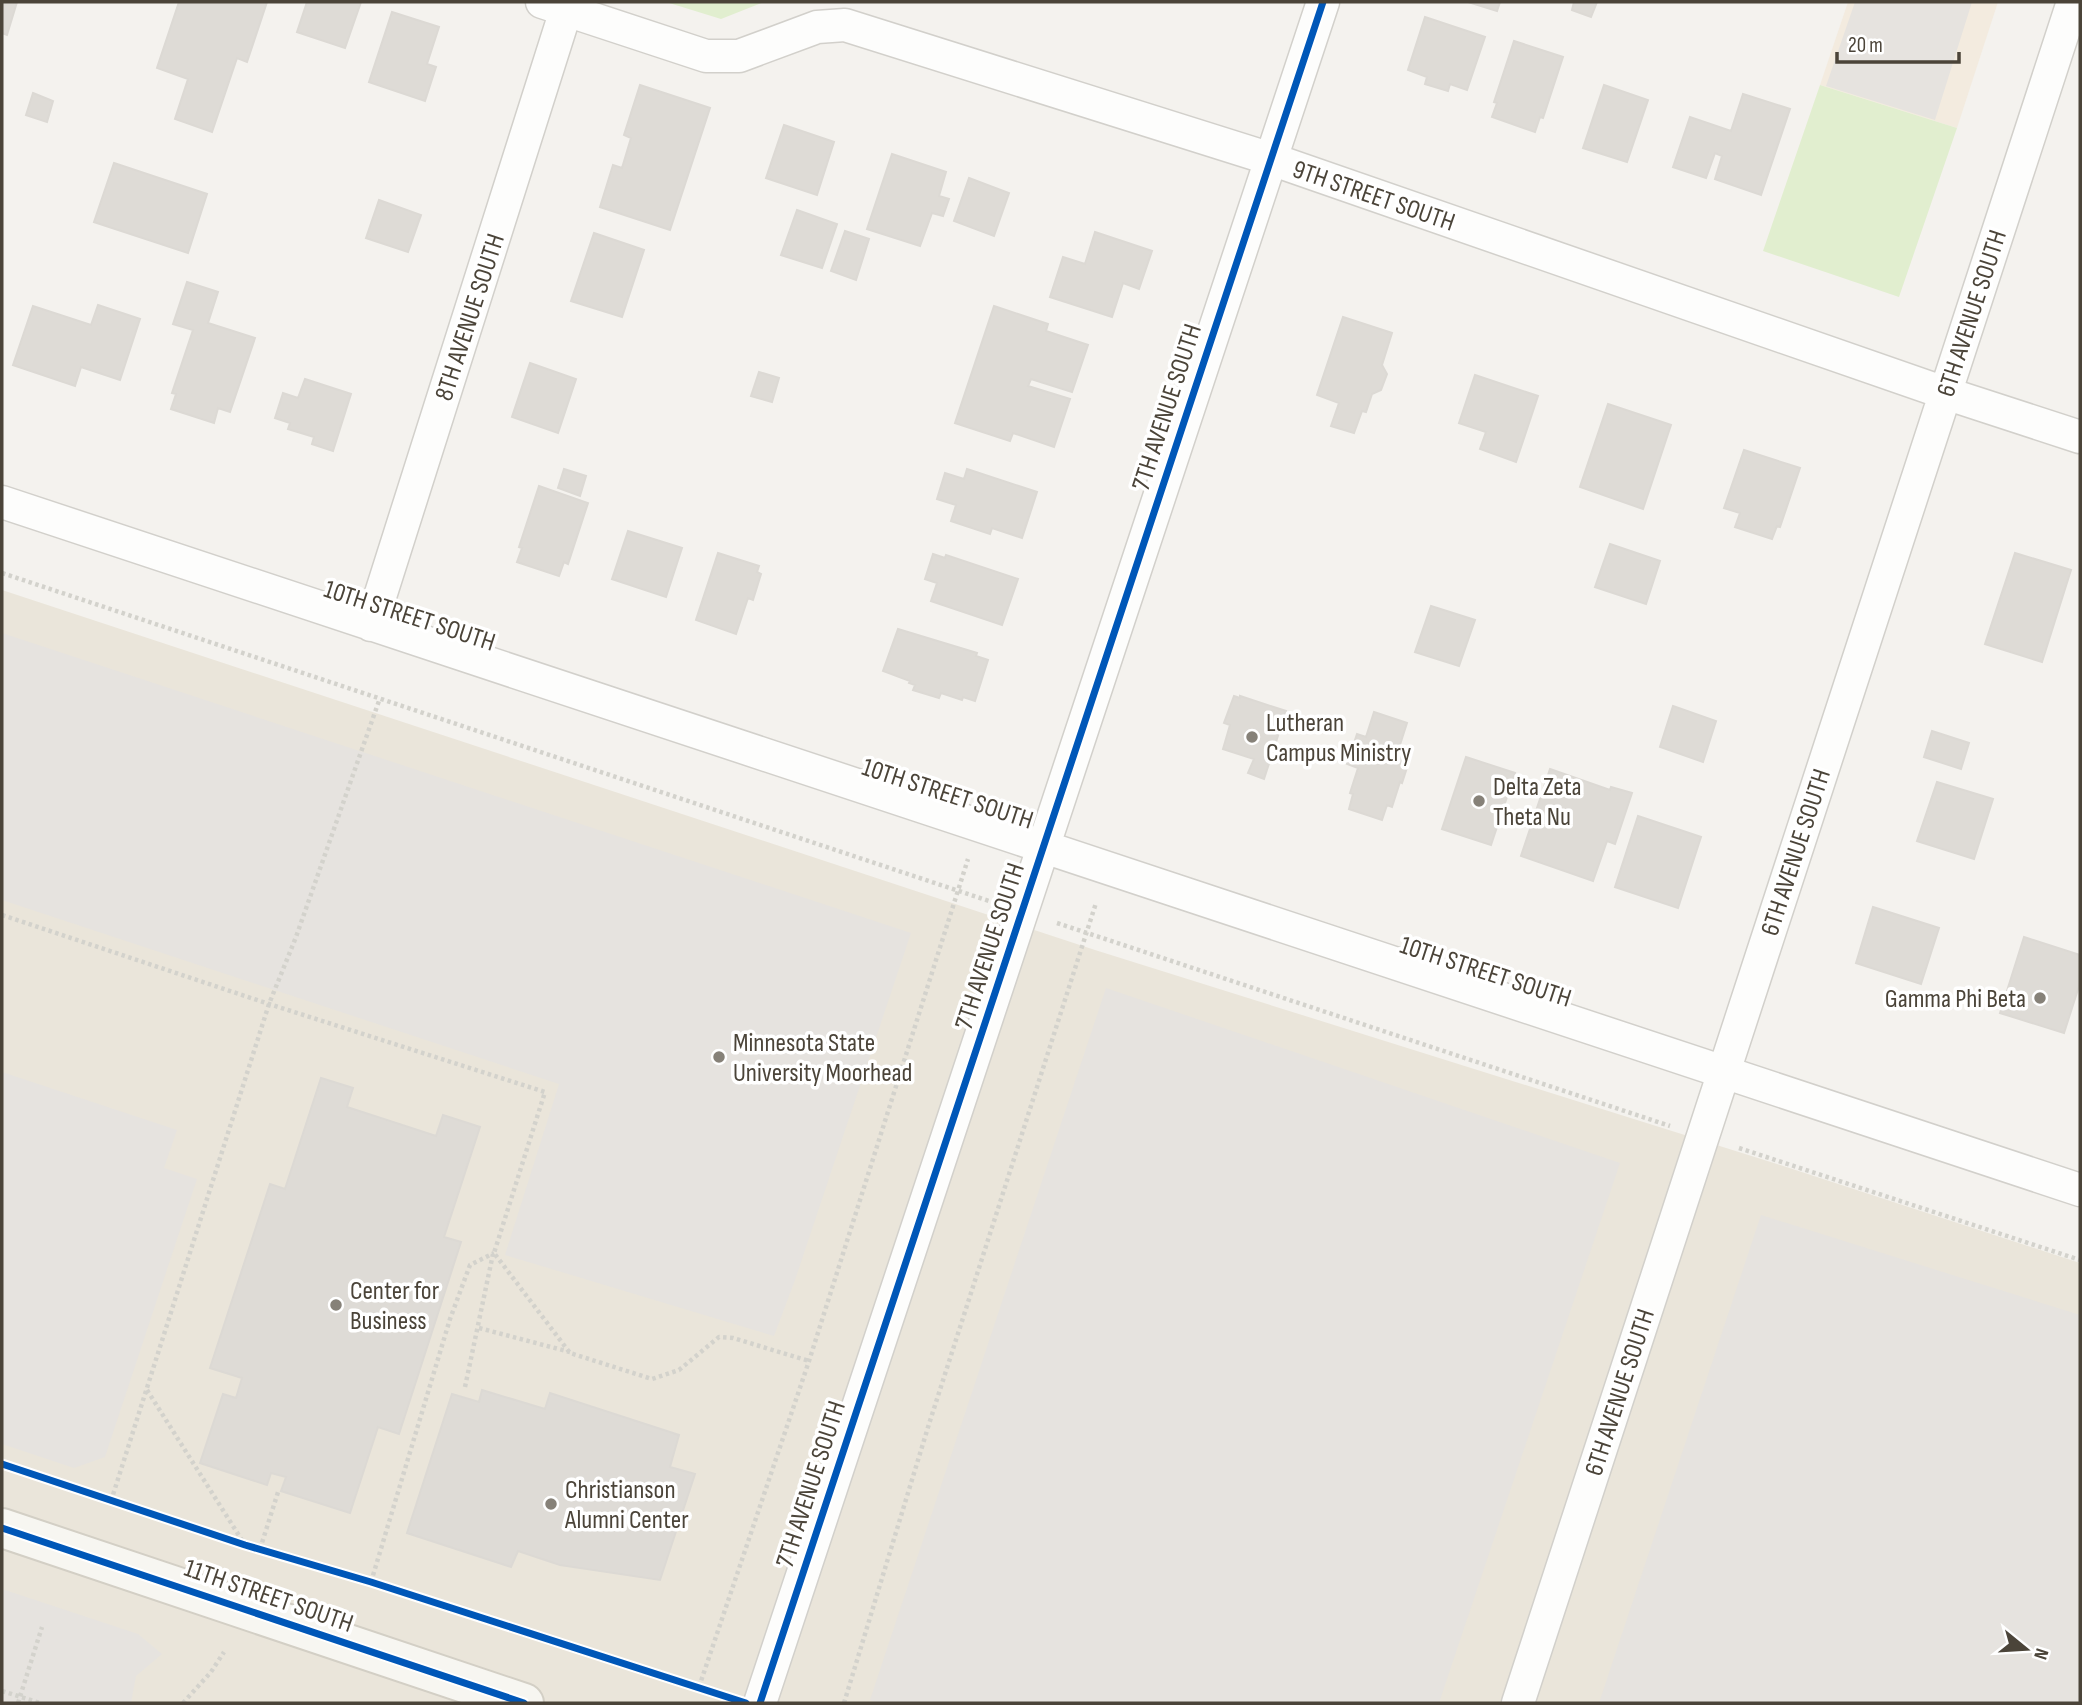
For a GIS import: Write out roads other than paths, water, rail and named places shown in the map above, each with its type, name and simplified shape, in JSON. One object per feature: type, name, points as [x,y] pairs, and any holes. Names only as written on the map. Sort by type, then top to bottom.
[{"type":"street","name":"7TH AVENUE SOUTH","points":[[760,1703],[1323,2]]},
{"type":"street","name":"6TH AVENUE SOUTH","points":[[1517,1703],[2073,2]]},
{"type":"street","name":"9TH STREET SOUTH","points":[[554,6],[706,56],[739,56],[817,27],[845,25],[1271,159],[1945,393],[2080,437]]},
{"type":"street","name":"8TH AVENUE SOUTH","points":[[371,625],[554,6]]},
{"type":"street","name":"10TH STREET SOUTH","points":[[2,502],[2080,1190]]},
{"type":"street","name":"11TH STREET SOUTH","points":[[2,1528],[524,1703]]},
{"type":"place","name":"Lutheran Campus Ministry","points":[[1252,737]]},
{"type":"place","name":"Delta Zeta Theta Nu","points":[[1479,801]]},
{"type":"place","name":"Gamma Phi Beta","points":[[2040,998]]},
{"type":"place","name":"Minnesota State University Moorhead","points":[[719,1057]]},
{"type":"place","name":"Center for Business","points":[[336,1305]]},
{"type":"place","name":"Christianson Alumni Center","points":[[551,1504]]}]
